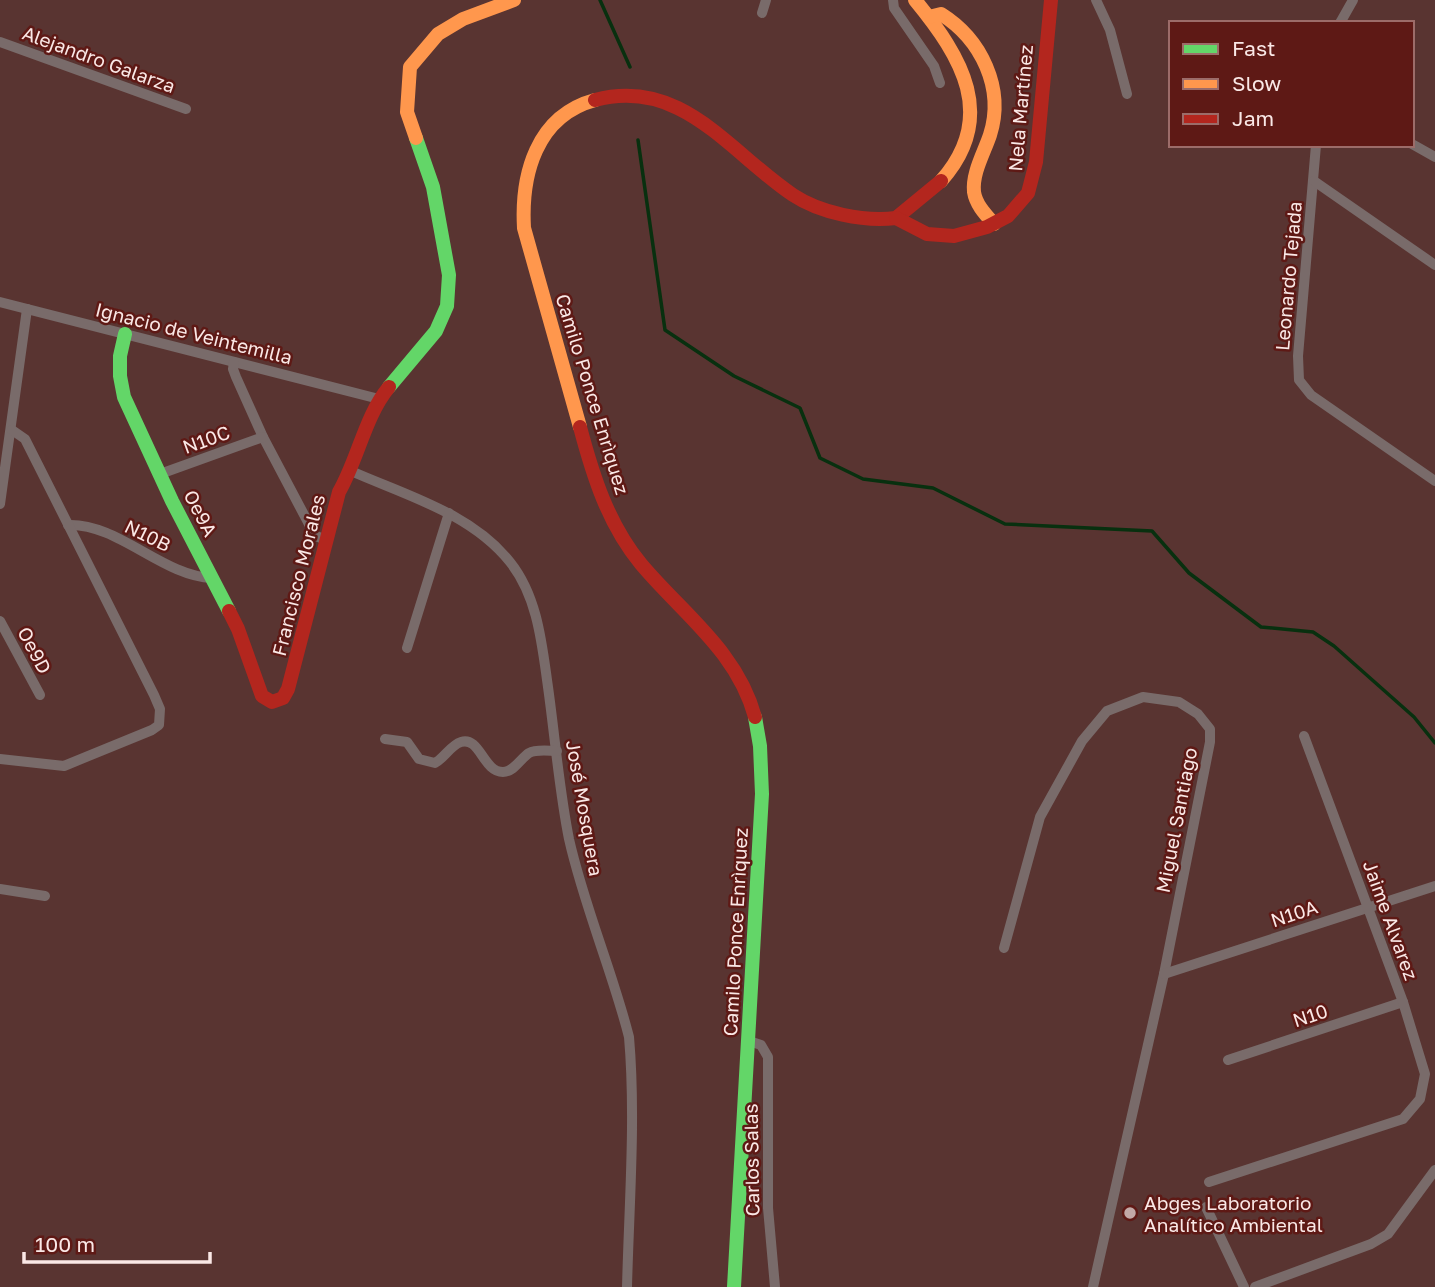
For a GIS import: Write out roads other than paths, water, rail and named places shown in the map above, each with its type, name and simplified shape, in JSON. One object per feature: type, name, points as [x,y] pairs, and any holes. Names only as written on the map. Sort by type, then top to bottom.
[{"type":"main road","name":"Francisco Morales","points":[[272,702],[282,698],[288,689],[339,492],[351,471],[379,399],[436,331],[447,306],[449,275],[433,187],[407,112],[410,67],[438,34],[463,19],[514,0]]},
{"type":"main road","points":[[896,218],[935,188],[957,163],[966,141],[970,119],[970,97],[966,78],[929,17],[915,0]]},
{"type":"main road","name":"Nela Martínez","points":[[896,218],[927,234],[946,237],[994,224],[1015,209],[1032,184],[1051,0]]},
{"type":"main road","points":[[929,17],[941,14],[954,20],[968,36],[991,79],[994,95],[993,122],[974,190],[977,202],[994,224]]},
{"type":"main road","name":"Camilo Ponce Enrìquez","points":[[734,1287],[750,1041],[760,788],[757,724],[751,702],[731,662],[698,621],[626,545],[605,504],[587,452],[523,228],[521,192],[524,176],[538,144],[560,118],[596,99],[630,94],[660,99],[682,108],[794,196],[819,208],[873,218],[896,218]]},
{"type":"main road","name":"Oe9A","points":[[125,334],[120,356],[124,397],[238,629],[251,661],[257,686],[262,696],[272,702]]},
{"type":"street","points":[[762,13],[766,0]]},
{"type":"street","points":[[892,0],[894,8],[934,66],[940,83]]},
{"type":"street","points":[[1096,0],[1110,30],[1127,94]]},
{"type":"street","points":[[1341,21],[1353,0]]},
{"type":"street","name":"Alejandro Galarza","points":[[0,42],[186,109]]},
{"type":"street","points":[[1414,145],[1435,157]]},
{"type":"street","name":"Leonardo Tejada","points":[[1316,147],[1297,368],[1299,380],[1304,388],[1320,401],[1435,481]]},
{"type":"street","points":[[1314,181],[1435,265]]},
{"type":"street","name":"Ignacio de Veintemilla","points":[[0,302],[379,399]]},
{"type":"street","points":[[0,504],[27,309]]},
{"type":"street","points":[[234,362],[236,377],[263,437],[311,528],[316,536],[326,540]]},
{"type":"street","points":[[0,759],[64,766],[152,730],[159,726],[161,718],[154,695],[25,439],[12,430]]},
{"type":"street","name":"N10C","points":[[160,474],[263,437]]},
{"type":"street","name":"José Mosquera","points":[[351,471],[449,513],[482,536],[510,562],[531,600],[542,643],[569,835],[579,881],[629,1037],[631,1058],[627,1287]]},
{"type":"street","points":[[407,649],[449,513]]},
{"type":"street","name":"N10B","points":[[68,525],[91,527],[190,575],[212,578]]},
{"type":"street","name":"Oe9D","points":[[0,621],[40,695]]},
{"type":"street","name":"Miguel Santiago","points":[[1004,948],[1040,817],[1082,741],[1107,711],[1143,697],[1179,702],[1198,714],[1210,729],[1210,742],[1164,974],[1093,1287]]},
{"type":"street","name":"Jaime Alvarez","points":[[1209,1182],[1403,1119],[1420,1099],[1425,1074],[1403,1002],[1304,736]]},
{"type":"street","points":[[385,739],[407,742],[419,759],[435,763],[461,742],[470,742],[487,764],[500,772],[508,771],[530,753],[557,751]]},
{"type":"street","name":"N10A","points":[[1164,974],[1435,886]]},
{"type":"street","points":[[0,889],[45,897]]},
{"type":"street","name":"N10","points":[[1228,1060],[1403,1002]]},
{"type":"street","name":"Carlos Salas","points":[[750,1041],[761,1045],[768,1057],[768,1208],[775,1287]]},
{"type":"street","points":[[1255,1287],[1371,1244],[1388,1234],[1435,1170]]},
{"type":"street","points":[[1206,1207],[1244,1287]]},
{"type":"waterway","points":[[600,0],[630,67]]},
{"type":"waterway","points":[[638,140],[665,330],[734,376],[800,408],[820,458],[863,479],[933,488],[1005,524],[1152,531],[1189,573],[1261,627],[1313,632],[1334,646],[1414,717],[1435,743]]},
{"type":"place","name":"Abges Laboratorio Analítico Ambiental","points":[[1130,1213]]}]
